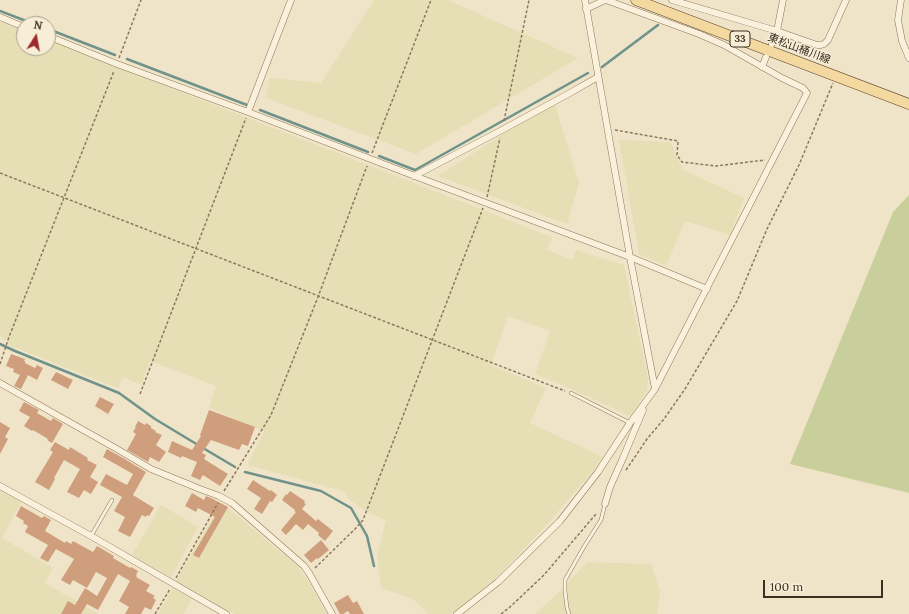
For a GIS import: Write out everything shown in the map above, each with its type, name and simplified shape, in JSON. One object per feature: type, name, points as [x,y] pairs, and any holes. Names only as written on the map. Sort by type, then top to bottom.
[{"type":"main road","name":"東松山桶川線","points":[[636,0],[909,104]]},
{"type":"street","points":[[248,112],[291,0]]},
{"type":"street","points":[[585,0],[630,257],[655,389]]},
{"type":"street","points":[[457,614],[498,582],[560,521],[598,472],[630,423],[655,389],[806,93],[803,88],[782,78],[724,45],[699,34],[606,0],[586,9]]},
{"type":"street","points":[[672,0],[777,31],[817,45],[824,44],[828,40],[846,0]]},
{"type":"street","points":[[772,44],[777,31],[784,0]]},
{"type":"street","points":[[901,0],[898,20],[902,42],[909,58]]},
{"type":"street","points":[[0,17],[16,24]]},
{"type":"street","points":[[56,39],[117,64],[248,112],[565,234],[630,257],[707,289]]},
{"type":"street","points":[[762,67],[766,57]]},
{"type":"street","points":[[414,176],[598,77]]},
{"type":"street","points":[[1,385],[118,449],[151,469],[221,497],[232,503],[304,566],[332,614]]},
{"type":"street","points":[[605,504],[610,487],[624,458],[646,401]]},
{"type":"street","points":[[0,486],[91,536],[226,614]]},
{"type":"lane","points":[[571,393],[630,423]]},
{"type":"lane","points":[[91,536],[112,500]]},
{"type":"lane","points":[[569,614],[565,591],[565,580],[601,520],[605,504]]},
{"type":"path","points":[[0,364],[9,337],[117,64],[140,0]]},
{"type":"path","points":[[155,614],[221,497],[271,415],[318,296],[369,159],[432,0]]},
{"type":"path","points":[[309,573],[364,520],[485,203],[529,0]]},
{"type":"path","points":[[624,473],[647,439],[664,419],[685,389],[737,301],[767,229],[840,78]]},
{"type":"path","points":[[140,394],[248,112]]},
{"type":"path","points":[[607,128],[678,141],[678,155],[682,162],[716,166],[773,159]]},
{"type":"path","points":[[0,173],[571,393]]},
{"type":"path","points":[[501,614],[544,575],[605,504]]},
{"type":"shaded area","points":[[374,0],[448,0],[578,58],[416,154],[266,98],[270,78],[321,83]]},
{"type":"shaded area","points":[[0,22],[16,28],[16,56],[56,56],[56,43],[552,237],[547,250],[573,260],[576,250],[624,265],[648,379],[647,391],[631,415],[627,415],[574,390],[535,374],[550,331],[508,316],[491,365],[546,388],[530,423],[603,457],[545,527],[496,578],[451,614],[428,614],[413,599],[381,588],[377,556],[386,520],[371,514],[357,505],[350,500],[343,491],[247,465],[264,431],[209,408],[216,386],[150,361],[141,385],[123,377],[118,388],[11,346],[0,336]]},
{"type":"shaded area","points":[[554,101],[579,183],[567,224],[438,176]]},
{"type":"shaded area","points":[[619,140],[670,142],[683,170],[744,198],[730,235],[685,221],[666,266],[639,254]]},
{"type":"shaded area","points":[[0,491],[21,502],[2,538],[53,568],[45,583],[98,614],[0,614]]},
{"type":"shaded area","points":[[221,502],[297,566],[306,577],[327,614],[234,614],[176,581]]},
{"type":"shaded area","points":[[161,505],[198,527],[171,577],[132,555]]},
{"type":"shaded area","points":[[587,562],[651,564],[660,591],[657,614],[535,614],[559,592]]},
{"type":"shaded area","points":[[173,588],[192,599],[183,614],[158,614]]},
{"type":"green space","points":[[909,195],[909,493],[790,464],[893,212]]},
{"type":"building","points":[[11,354],[25,359],[25,363],[35,368],[37,365],[43,368],[37,380],[28,375],[21,389],[14,386],[20,375],[13,372],[14,369],[6,366]]},
{"type":"building","points":[[56,372],[73,380],[68,389],[51,380]]},
{"type":"building","points":[[100,397],[114,404],[108,414],[95,406]]},
{"type":"building","points":[[24,402],[39,410],[37,413],[51,421],[53,418],[63,424],[52,443],[47,440],[48,439],[24,426],[30,417],[19,411]]},
{"type":"building","points":[[209,410],[255,427],[248,446],[242,444],[239,450],[211,440],[202,453],[206,455],[204,459],[228,474],[220,486],[203,475],[200,480],[191,476],[197,462],[182,456],[181,458],[168,452],[172,441],[192,450],[201,436],[200,435]]},
{"type":"building","points":[[138,421],[145,425],[146,423],[156,431],[155,432],[162,435],[156,445],[166,452],[159,462],[150,457],[148,462],[127,450],[136,434],[133,432]]},
{"type":"building","points":[[0,422],[10,428],[5,437],[8,439],[0,454]]},
{"type":"building","points":[[55,442],[69,450],[70,447],[88,458],[87,460],[97,465],[90,477],[98,482],[91,494],[84,490],[79,498],[67,492],[80,469],[64,460],[49,490],[35,482],[53,452],[50,450]]},
{"type":"building","points":[[107,449],[146,472],[133,495],[154,508],[149,516],[147,515],[146,517],[142,515],[130,537],[118,531],[125,517],[114,511],[122,497],[100,485],[106,474],[127,485],[133,474],[103,457]]},
{"type":"building","points":[[253,480],[277,495],[272,502],[270,501],[262,514],[254,509],[261,498],[247,489]]},
{"type":"building","points":[[290,491],[305,501],[304,503],[306,504],[302,509],[316,521],[318,519],[333,531],[325,541],[318,535],[319,533],[308,524],[303,530],[296,524],[286,535],[281,530],[296,512],[282,500]]},
{"type":"building","points":[[192,493],[204,500],[206,496],[228,507],[199,558],[193,555],[215,517],[198,508],[196,512],[185,506]]},
{"type":"building","points":[[21,506],[42,518],[44,516],[51,520],[45,531],[65,543],[66,541],[71,544],[73,541],[93,552],[97,546],[114,556],[113,558],[138,571],[136,577],[150,585],[146,591],[155,596],[153,598],[156,600],[151,610],[145,607],[141,614],[125,614],[129,607],[119,601],[130,581],[118,574],[98,610],[87,604],[81,614],[61,614],[68,601],[75,605],[85,588],[97,596],[107,578],[96,572],[87,588],[73,580],[70,585],[61,580],[74,559],[56,549],[48,562],[40,558],[48,545],[25,532],[28,526],[23,523],[24,521],[16,516]]},
{"type":"building","points":[[321,540],[329,550],[311,563],[304,555]]},
{"type":"building","points":[[348,595],[353,603],[357,601],[364,614],[350,614],[348,611],[340,614],[334,603]]},
{"type":"waterway","points":[[0,11],[16,17]]},
{"type":"waterway","points":[[602,67],[658,25]]},
{"type":"waterway","points":[[56,32],[115,55]]},
{"type":"waterway","points":[[127,59],[247,105]]},
{"type":"waterway","points":[[379,156],[415,170],[588,73]]},
{"type":"waterway","points":[[260,110],[368,152]]},
{"type":"waterway","points":[[0,344],[119,393],[155,419],[198,445]]},
{"type":"waterway","points":[[203,448],[235,467]]},
{"type":"waterway","points":[[245,472],[321,491],[351,508],[367,536],[374,566]]}]
